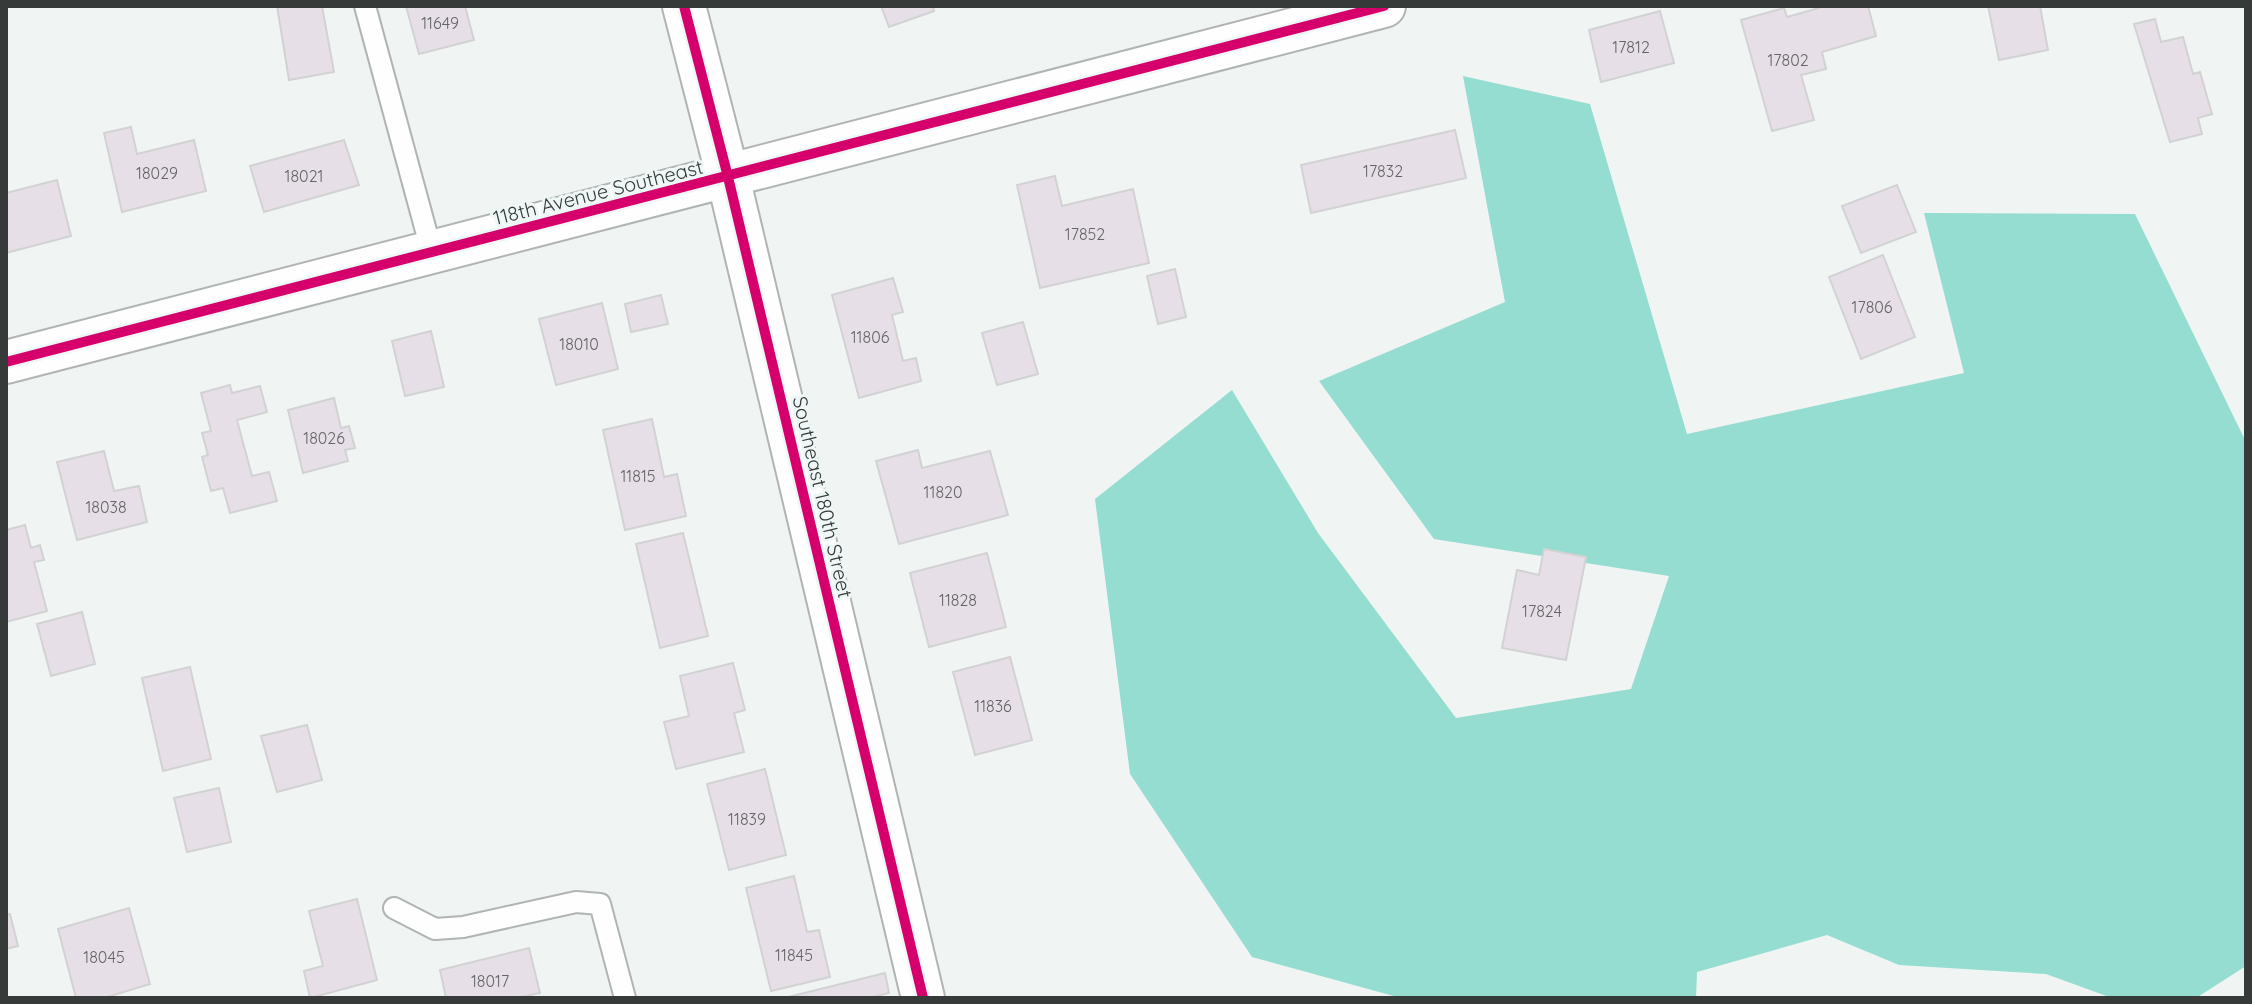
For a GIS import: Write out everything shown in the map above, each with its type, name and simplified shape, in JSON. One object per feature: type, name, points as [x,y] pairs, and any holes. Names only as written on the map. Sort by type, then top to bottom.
[{"type":"street","name":"Southeast 180th Street","points":[[684,6],[728,177],[923,998]]},
{"type":"street","name":"118th Avenue Southeast","points":[[6,362],[1384,6]]},
{"type":"lane","points":[[365,6],[432,253]]},
{"type":"lane","points":[[394,908],[435,929],[463,927],[576,902],[600,904],[625,998]]},
{"type":"green space","points":[[1463,76],[1590,104],[1687,434],[1964,373],[1924,213],[2135,214],[2246,442],[2246,966],[2196,998],[2112,998],[2046,974],[1899,965],[1827,935],[1697,972],[1696,998],[1401,998],[1252,957],[1130,774],[1095,499],[1232,390],[1318,533],[1456,718],[1631,689],[1669,576],[1434,539],[1319,381],[1505,302]]},
{"type":"building","points":[[277,6],[322,6],[334,72],[289,80]]},
{"type":"building","points":[[406,6],[465,6],[474,40],[419,54]]},
{"type":"building","points":[[881,6],[933,6],[934,11],[889,27]]},
{"type":"building","points":[[1819,6],[1868,6],[1876,36],[1822,52],[1826,69],[1801,75],[1814,120],[1772,131],[1741,20],[1784,8],[1787,17]]},
{"type":"building","points":[[1988,6],[2040,6],[2048,50],[1999,60]]},
{"type":"building","points":[[1660,11],[1674,63],[1601,82],[1589,30]]},
{"type":"building","points":[[2155,19],[2161,42],[2183,37],[2193,74],[2200,72],[2212,114],[2198,118],[2202,134],[2170,142],[2134,24]]},
{"type":"building","points":[[131,127],[137,154],[194,140],[206,191],[122,212],[104,133]]},
{"type":"building","points":[[1455,130],[1466,178],[1311,213],[1301,165]]},
{"type":"building","points":[[344,140],[359,185],[264,212],[250,166]]},
{"type":"building","points":[[1055,176],[1062,206],[1133,189],[1149,263],[1040,288],[1017,185]]},
{"type":"building","points":[[57,180],[71,236],[6,253],[6,193]]},
{"type":"building","points":[[1897,185],[1916,232],[1861,253],[1842,206]]},
{"type":"building","points":[[1883,255],[1915,337],[1861,359],[1829,277]]},
{"type":"building","points":[[1175,269],[1186,317],[1158,324],[1147,276]]},
{"type":"building","points":[[893,278],[903,312],[892,315],[903,361],[916,358],[921,381],[859,398],[832,295]]},
{"type":"building","points":[[661,295],[668,324],[631,332],[625,304]]},
{"type":"building","points":[[602,303],[618,369],[556,385],[539,319]]},
{"type":"building","points":[[1023,322],[1038,374],[997,385],[982,333]]},
{"type":"building","points":[[431,331],[444,387],[405,396],[392,341]]},
{"type":"building","points":[[230,385],[232,393],[260,386],[267,412],[237,420],[252,476],[269,472],[277,501],[230,513],[223,488],[211,491],[202,457],[208,455],[202,433],[211,431],[201,393]]},
{"type":"building","points":[[334,398],[341,428],[349,426],[355,448],[345,450],[348,461],[303,473],[288,410]]},
{"type":"building","points":[[652,419],[664,477],[677,474],[686,516],[625,530],[603,430]]},
{"type":"building","points":[[918,450],[922,468],[990,451],[1008,515],[899,544],[876,461]]},
{"type":"building","points":[[104,451],[114,491],[139,486],[147,522],[77,540],[57,462]]},
{"type":"building","points":[[25,525],[31,548],[40,545],[44,560],[34,562],[47,611],[6,622],[6,530]]},
{"type":"building","points":[[683,533],[708,636],[660,648],[636,544]]},
{"type":"building","points":[[1544,549],[1586,557],[1566,660],[1502,648],[1517,570],[1539,575]]},
{"type":"building","points":[[987,553],[1006,627],[929,647],[910,573]]},
{"type":"building","points":[[82,612],[95,664],[51,676],[37,624]]},
{"type":"building","points":[[1010,657],[1032,740],[975,755],[953,672]]},
{"type":"building","points":[[733,663],[745,710],[734,713],[744,752],[676,769],[664,722],[689,716],[680,676]]},
{"type":"building","points":[[190,667],[211,759],[163,771],[142,678]]},
{"type":"building","points":[[307,725],[322,780],[277,792],[261,736]]},
{"type":"building","points":[[765,769],[786,855],[729,870],[707,784]]},
{"type":"building","points":[[219,788],[231,842],[187,852],[174,798]]},
{"type":"building","points":[[794,876],[807,932],[819,930],[830,977],[771,991],[746,888]]},
{"type":"building","points":[[357,899],[377,980],[310,998],[304,971],[323,966],[309,911]]},
{"type":"building","points":[[129,908],[150,984],[104,998],[76,998],[58,929]]},
{"type":"building","points":[[10,914],[18,946],[6,949],[6,915]]},
{"type":"building","points":[[529,948],[540,993],[517,998],[446,998],[440,970]]},
{"type":"building","points":[[885,973],[889,993],[868,998],[784,998]]},
{"type":"cycle path","points":[[684,6],[728,177],[923,998]]},
{"type":"cycle path","points":[[6,362],[1384,6]]}]
